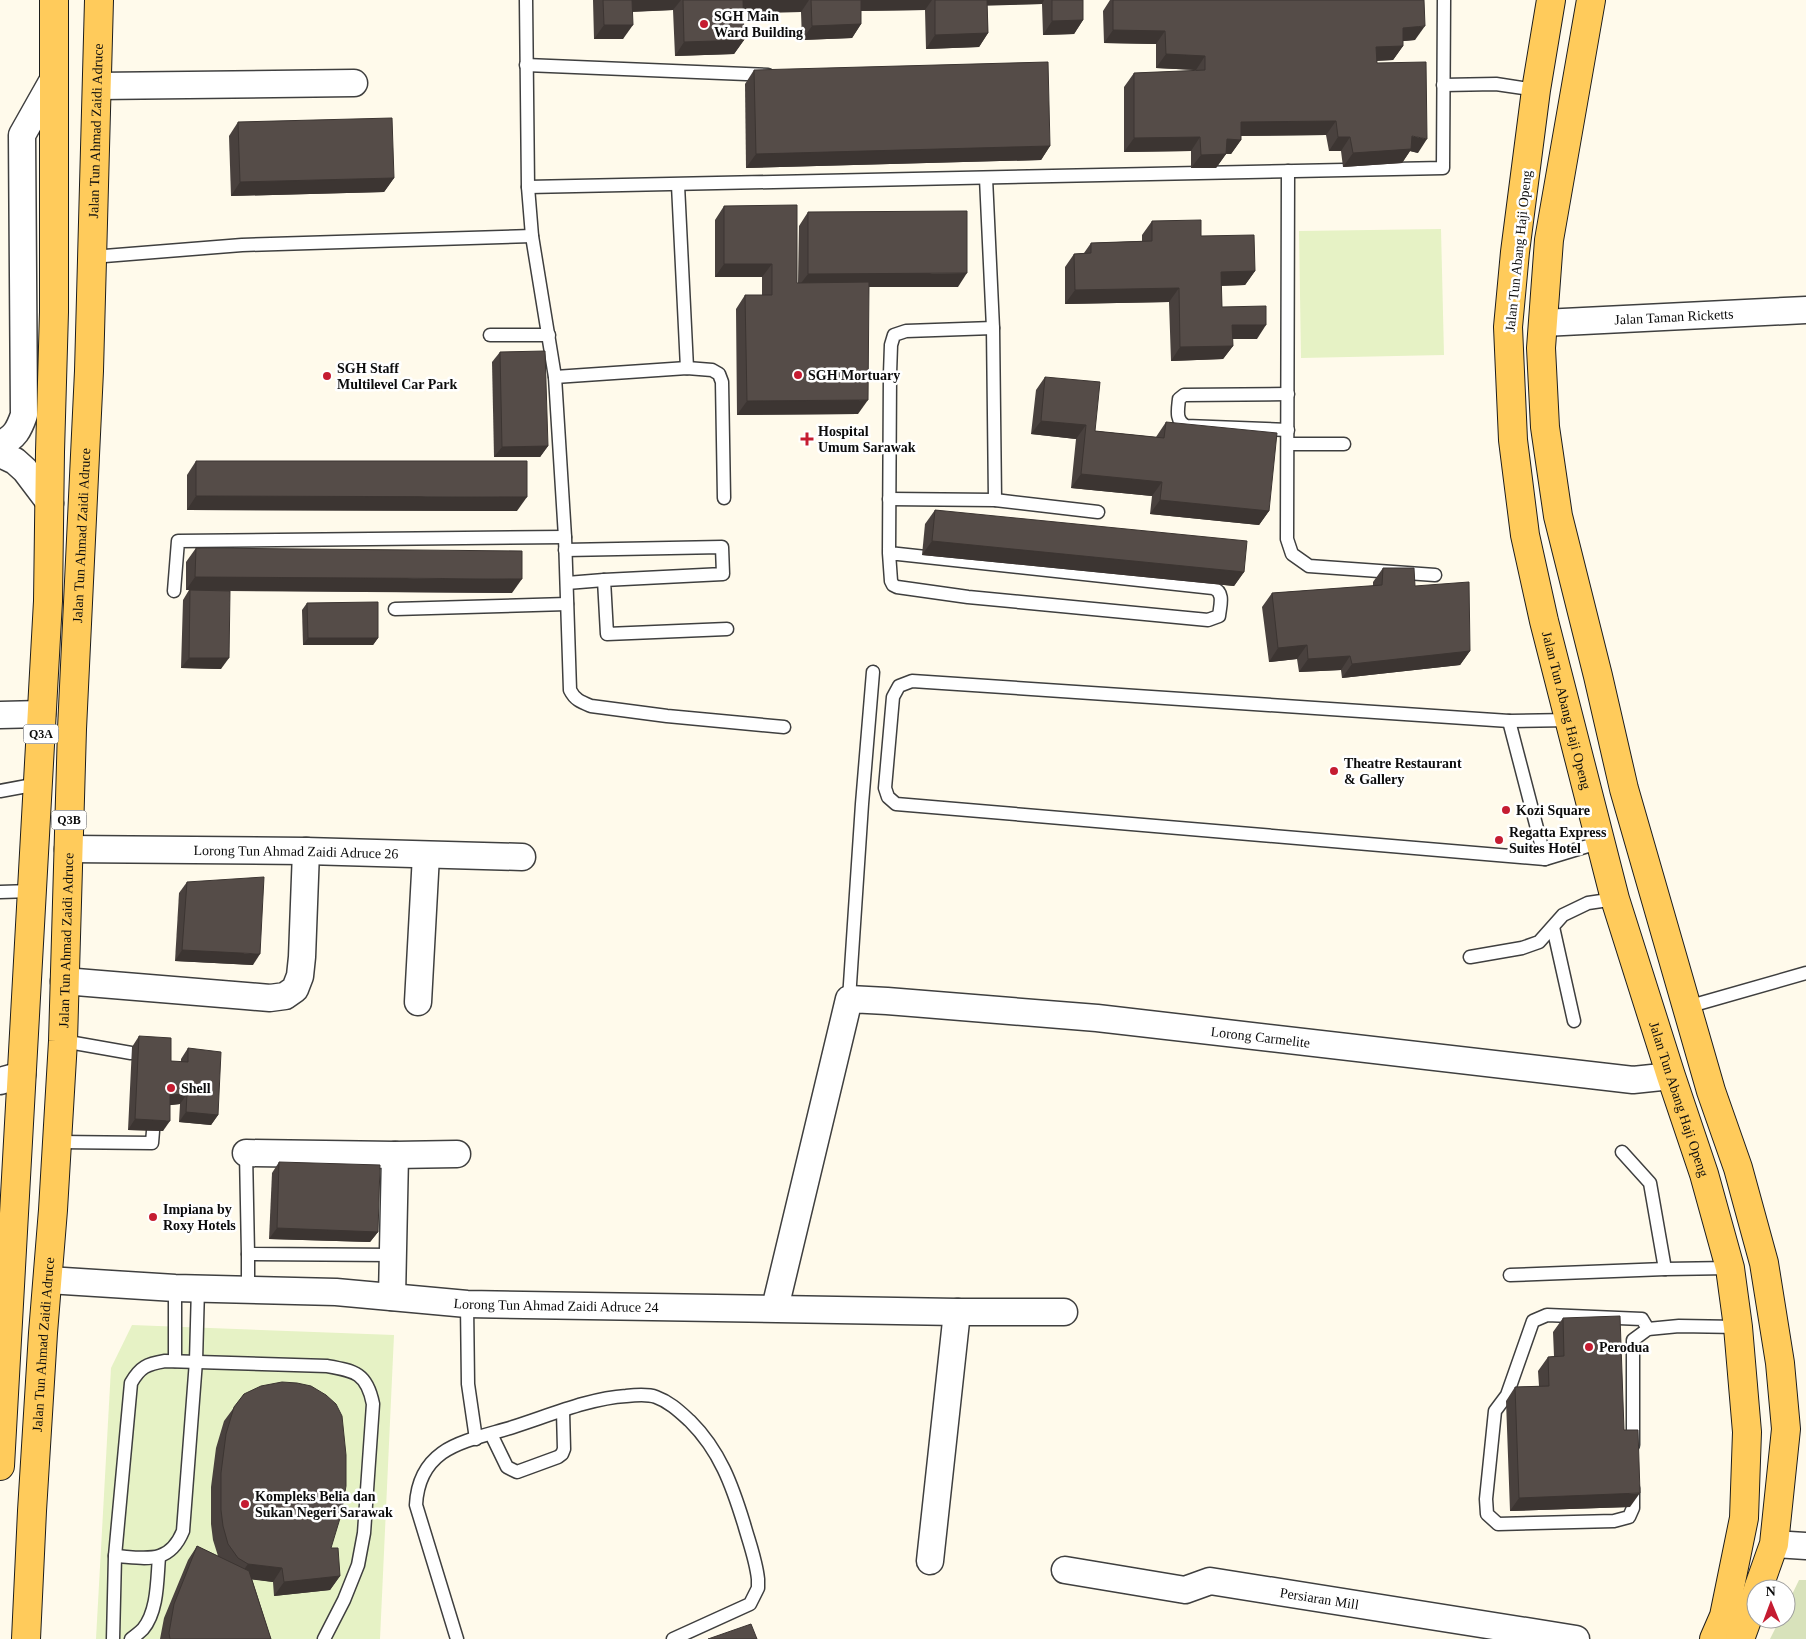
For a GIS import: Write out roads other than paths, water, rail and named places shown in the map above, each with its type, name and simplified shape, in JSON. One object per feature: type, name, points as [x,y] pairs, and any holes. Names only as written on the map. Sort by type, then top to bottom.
[{"type":"main road","name":"Q3A","points":[[0,1465],[11,1078],[32,891],[48,601],[54,302],[54,0]]},
{"type":"main road","name":"Jalan Tun Ahmad Zaidi Adruce","points":[[26,1639],[33,1492],[58,1142],[72,729],[89,381],[98,0]]},
{"type":"main road","name":"Jalan Tun Abang Haji Openg","points":[[1551,0],[1536,90],[1515,252],[1508,327],[1513,440],[1525,535],[1544,621],[1615,899],[1670,1076],[1704,1174],[1730,1268],[1738,1327],[1746,1432],[1744,1518],[1724,1616],[1714,1639]]},
{"type":"main road","points":[[1591,0],[1549,240],[1541,348],[1545,427],[1558,516],[1624,789],[1711,1091],[1738,1168],[1764,1264],[1780,1363],[1786,1429],[1774,1544],[1762,1579]]},
{"type":"main road","points":[[1740,1639],[1746,1622]]},
{"type":"street","points":[[0,444],[10,440],[18,432],[24,415],[22,135],[53,80]]},
{"type":"street","points":[[97,86],[354,84]]},
{"type":"street","name":"Jalan Taman Ricketts","points":[[1543,323],[1806,310]]},
{"type":"street","points":[[24,415],[50,452]]},
{"type":"street","points":[[0,454],[15,461],[25,470],[50,503]]},
{"type":"street","points":[[0,715],[42,714]]},
{"type":"street","name":"Lorong Tun Ahmad Zaidi Adruce 26","points":[[68,849],[306,851],[522,857]]},
{"type":"street","points":[[64,981],[254,997],[285,996],[296,989],[300,976],[304,927],[306,851]]},
{"type":"street","points":[[418,1002],[426,855]]},
{"type":"street","points":[[775,1308],[849,999]]},
{"type":"street","name":"Lorong Carmelite","points":[[849,999],[1097,1018],[1633,1080],[1670,1076]]},
{"type":"street","points":[[246,1153],[457,1154]]},
{"type":"street","points":[[392,1297],[395,1155]]},
{"type":"street","name":"Lorong Tun Ahmad Zaidi Adruce 24","points":[[48,1280],[187,1288],[336,1292],[467,1304],[1064,1312]]},
{"type":"street","points":[[930,1561],[957,1312]]},
{"type":"street","points":[[1774,1544],[1806,1546]]},
{"type":"street","name":"Persiaran Mill","points":[[1065,1570],[1186,1590],[1210,1581],[1576,1639]]},
{"type":"lane","points":[[526,0],[528,187],[532,236],[555,376],[565,544],[570,690],[580,702],[591,706],[667,716],[784,727]]},
{"type":"lane","points":[[528,187],[1443,168],[1444,0]]},
{"type":"lane","points":[[526,65],[778,75]]},
{"type":"lane","points":[[1442,85],[1496,84],[1536,90]]},
{"type":"lane","points":[[1288,172],[1287,539],[1292,554],[1309,566],[1435,575]]},
{"type":"lane","points":[[986,178],[993,328],[995,500]]},
{"type":"lane","points":[[678,185],[687,368]]},
{"type":"lane","points":[[92,257],[242,245],[532,236]]},
{"type":"lane","points":[[889,553],[1214,588],[1218,589],[1222,595],[1219,616],[1208,620],[968,597],[897,588],[893,585],[890,581],[889,553],[890,374],[891,345],[894,335],[906,331],[993,328]]},
{"type":"lane","points":[[490,335],[549,335]]},
{"type":"lane","points":[[555,376],[687,368],[712,370],[719,374],[722,382],[724,498]]},
{"type":"lane","points":[[1288,394],[1184,394],[1179,399],[1178,419],[1180,423],[1186,426],[1288,430]]},
{"type":"lane","points":[[1288,444],[1344,444]]},
{"type":"lane","points":[[890,499],[995,500],[1098,512]]},
{"type":"lane","points":[[174,591],[178,541],[722,547],[723,574],[566,582]]},
{"type":"lane","points":[[604,580],[607,634],[727,629]]},
{"type":"lane","points":[[395,609],[567,604]]},
{"type":"lane","points":[[849,999],[873,672]]},
{"type":"lane","points":[[1570,720],[1509,721],[912,681],[899,686],[892,697],[885,788],[888,797],[896,804],[1545,858],[1601,842]]},
{"type":"lane","points":[[1509,721],[1545,858]]},
{"type":"lane","points":[[0,791],[38,784]]},
{"type":"lane","points":[[0,892],[32,891]]},
{"type":"lane","points":[[1470,957],[1522,948],[1539,942],[1563,915],[1588,903],[1615,899]]},
{"type":"lane","points":[[1553,927],[1574,1021]]},
{"type":"lane","points":[[1687,1008],[1806,973]]},
{"type":"lane","points":[[62,1041],[131,1053]]},
{"type":"lane","points":[[58,1142],[152,1143],[153,1131]]},
{"type":"lane","points":[[1622,1152],[1650,1183],[1666,1269]]},
{"type":"lane","points":[[246,1153],[248,1290]]},
{"type":"lane","points":[[248,1254],[393,1254]]},
{"type":"lane","points":[[1510,1275],[1730,1268]]},
{"type":"lane","points":[[175,1361],[187,1288]]},
{"type":"lane","points":[[115,1556],[159,1557],[169,1552],[175,1546],[183,1531],[196,1361],[187,1288]]},
{"type":"lane","points":[[467,1304],[468,1384],[476,1439]]},
{"type":"lane","points":[[1633,1476],[1633,1508],[1629,1517],[1614,1522],[1498,1524],[1487,1514],[1486,1499],[1495,1411],[1507,1395],[1533,1322],[1547,1315],[1642,1319],[1648,1329]]},
{"type":"lane","points":[[1633,1457],[1633,1340],[1648,1329],[1679,1326],[1738,1327]]},
{"type":"lane","points":[[113,1639],[115,1556],[131,1383],[138,1370],[153,1363],[196,1361],[327,1366],[347,1370],[362,1377],[371,1390],[373,1404],[364,1533],[358,1565],[344,1600],[324,1639]]},
{"type":"lane","points":[[453,1638],[416,1505],[417,1492],[422,1476],[429,1464],[453,1447],[476,1439],[563,1411],[626,1396],[655,1397],[669,1404],[703,1434],[714,1449],[723,1467],[751,1547],[757,1570],[758,1588],[750,1604],[673,1639]]},
{"type":"lane","points":[[491,1434],[507,1468],[517,1472],[562,1454],[564,1449],[563,1411]]},
{"type":"lane","points":[[131,1639],[143,1628],[151,1613],[156,1594],[159,1557]]},
{"type":"place","name":"SGH Main Ward Building","points":[[704,24]]},
{"type":"place","name":"SGH Mortuary","points":[[798,375]]},
{"type":"place","name":"SGH Staff Multilevel Car Park","points":[[327,376]]},
{"type":"place","name":"Hospital Umum Sarawak","points":[[807,439]]},
{"type":"place","name":"Theatre Restaurant & Gallery","points":[[1334,771]]},
{"type":"place","name":"Kozi Square","points":[[1506,810]]},
{"type":"place","name":"Regatta Express Suites Hotel","points":[[1499,840]]},
{"type":"place","name":"Shell","points":[[171,1088]]},
{"type":"place","name":"Impiana by Roxy Hotels","points":[[153,1217]]},
{"type":"place","name":"Perodua","points":[[1589,1347]]},
{"type":"place","name":"Kompleks Belia dan Sukan Negeri Sarawak","points":[[245,1504]]}]
